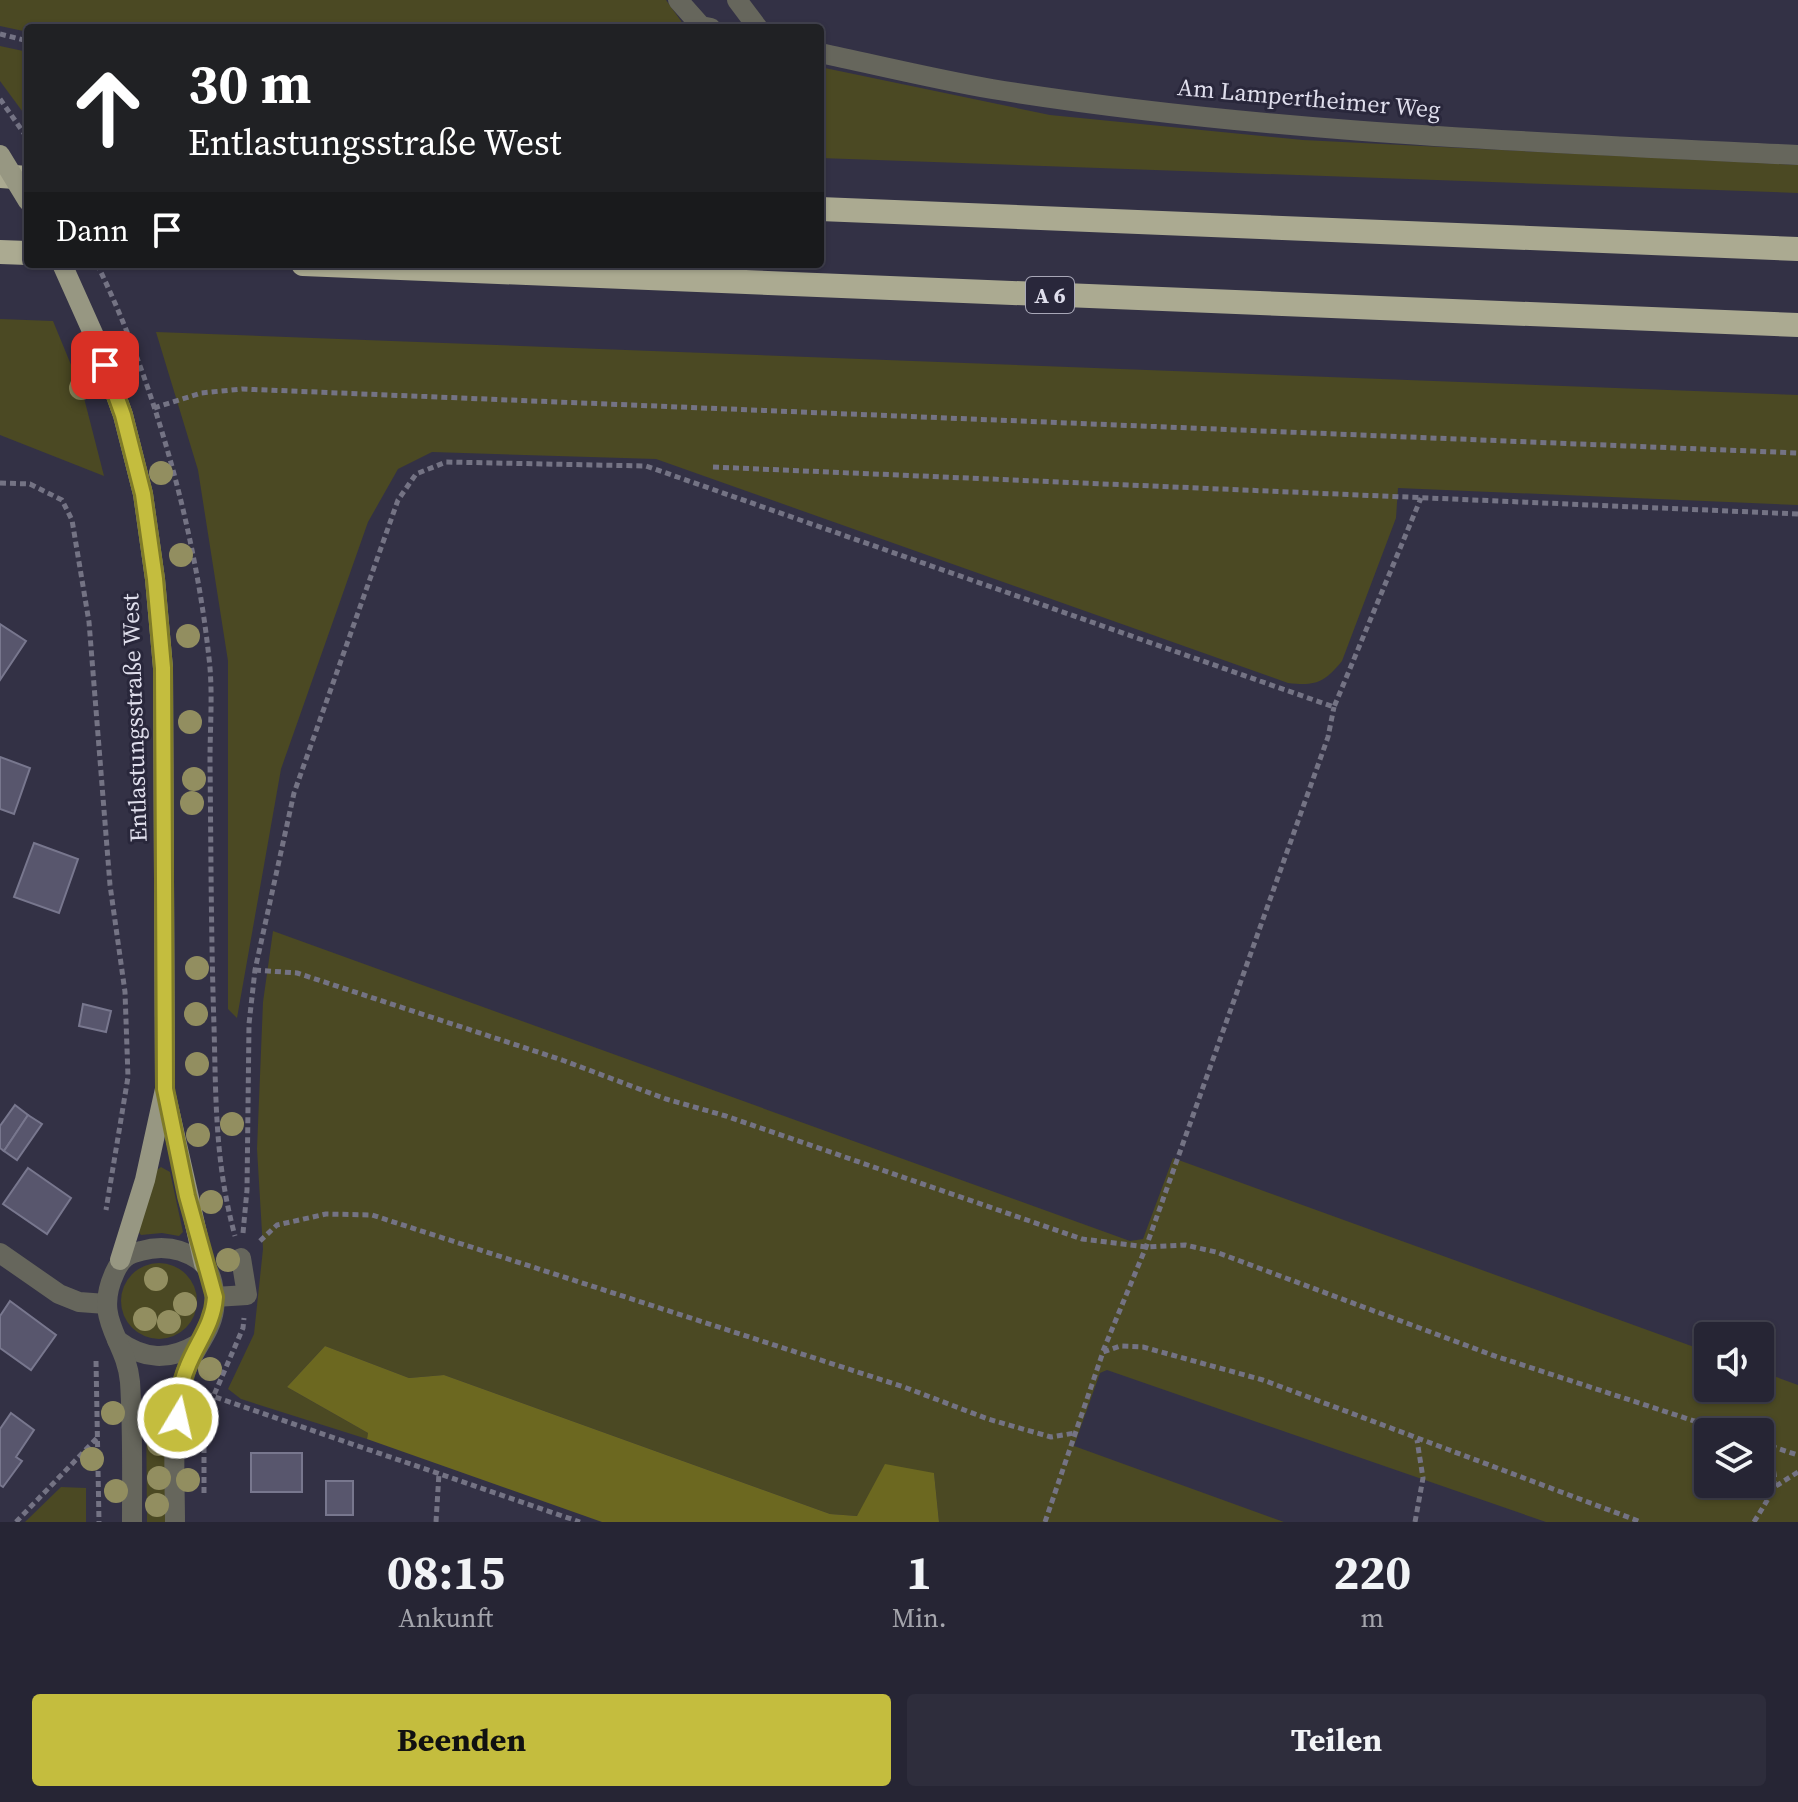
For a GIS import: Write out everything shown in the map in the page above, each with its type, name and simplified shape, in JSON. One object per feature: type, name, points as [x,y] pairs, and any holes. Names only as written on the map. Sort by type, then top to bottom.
[{"type":"highway","points":[[0,176],[24,178]]},
{"type":"highway","points":[[824,209],[1798,249]]},
{"type":"highway","points":[[0,252],[24,253]]},
{"type":"highway","name":"A 6","points":[[401,268],[1798,325]]},
{"type":"main road","points":[[0,155],[24,194]]},
{"type":"main road","name":"Entlastungsstraße West","points":[[64,268],[96,340],[123,415],[143,494],[155,579],[163,668],[165,1089],[204,1264]]},
{"type":"main road","name":"Entlastungsstraße West","points":[[120,1260],[145,1180],[165,1089]]},
{"type":"street","points":[[678,0],[699,24]]},
{"type":"street","points":[[737,0],[755,24]]},
{"type":"street","name":"Am Lampertheimer Weg","points":[[824,54],[990,88],[1210,118],[1339,130],[1798,155]]},
{"type":"street","points":[[132,1522],[130,1377],[109,1323],[106,1304],[109,1283],[120,1260],[133,1253],[161,1247],[191,1255],[204,1264],[215,1297],[214,1314],[186,1368],[180,1392],[175,1445],[175,1522]]},
{"type":"street","points":[[0,1253],[59,1294],[79,1302],[106,1304]]},
{"type":"street","points":[[215,1297],[247,1295],[241,1258]]},
{"type":"street","points":[[117,1340],[129,1349],[157,1358],[171,1356],[198,1344]]},
{"type":"path","points":[[0,34],[24,40]]},
{"type":"path","points":[[0,99],[24,133]]},
{"type":"path","points":[[99,268],[131,342],[154,408],[185,516],[209,659],[217,1143],[223,1192],[241,1258]]},
{"type":"path","points":[[154,408],[201,393],[242,389],[1798,453]]},
{"type":"path","points":[[241,1258],[247,1190],[249,1024],[255,970],[294,793],[398,500],[416,474],[446,462],[646,466],[1334,707]]},
{"type":"path","points":[[713,467],[1798,514]]},
{"type":"path","points":[[0,483],[30,484],[62,500],[72,520],[89,622],[110,885],[125,992],[128,1077],[104,1217]]},
{"type":"path","points":[[1045,1522],[1103,1352],[1146,1247],[1328,737],[1334,707],[1421,498]]},
{"type":"path","points":[[255,970],[297,973],[562,1060],[666,1099],[726,1116],[1082,1239],[1146,1247],[1185,1245],[1216,1252],[1492,1355],[1694,1421]]},
{"type":"path","points":[[241,1258],[277,1225],[326,1214],[372,1215],[904,1387],[988,1419],[1051,1437],[1075,1433]]},
{"type":"path","points":[[204,1504],[204,1445],[214,1395],[243,1328],[247,1295]]},
{"type":"path","points":[[1103,1352],[1120,1346],[1143,1347],[1263,1380],[1641,1522]]},
{"type":"path","points":[[96,1393],[99,1522]]},
{"type":"path","points":[[214,1395],[580,1522]]},
{"type":"path","points":[[16,1522],[98,1437]]},
{"type":"path","points":[[1415,1522],[1423,1478],[1417,1439]]},
{"type":"path","points":[[1774,1447],[1798,1455]]},
{"type":"path","points":[[1754,1522],[1775,1487],[1798,1472]]},
{"type":"path","points":[[436,1522],[439,1473]]},
{"type":"path","points":[[1774,1475],[1775,1487]]},
{"type":"shaded area","points":[[0,0],[666,0],[683,24],[24,24],[24,31],[0,26]]},
{"type":"shaded area","points":[[0,46],[24,51],[24,114],[0,81]]},
{"type":"shaded area","points":[[824,68],[1050,115],[1303,140],[1798,165],[1798,193],[824,158]]},
{"type":"shaded area","points":[[0,319],[53,321],[83,394],[104,476],[0,435]]},
{"type":"shaded area","points":[[156,332],[1798,395],[1798,505],[1398,488],[1396,518],[1342,661],[1319,681],[1298,684],[656,459],[432,452],[398,469],[368,522],[281,769],[237,1018],[228,1009],[228,661],[198,470]]},
{"type":"shaded area","points":[[273,931],[1130,1241],[1143,1239],[1173,1158],[1694,1347],[1694,1402],[1774,1402],[1774,1376],[1798,1385],[1798,1522],[1546,1522],[1107,1370],[1100,1373],[1074,1446],[1284,1522],[939,1522],[934,1473],[857,1516],[830,1514],[444,1375],[409,1378],[325,1346],[287,1387],[368,1433],[367,1439],[241,1399],[228,1389],[254,1334],[263,1249],[257,1149],[263,1002]]},
{"type":"shaded area","points":[[161,1167],[170,1172],[183,1232],[179,1236],[162,1233],[141,1235],[138,1231],[154,1172]]},
{"type":"shaded area","points":[[159,1263],[174,1266],[186,1274],[194,1286],[197,1301],[194,1316],[186,1328],[174,1336],[159,1339],[144,1336],[132,1328],[124,1316],[121,1301],[124,1286],[132,1274],[144,1266]]},
{"type":"shaded area","points":[[325,1346],[409,1378],[444,1375],[830,1514],[857,1516],[885,1464],[934,1473],[939,1522],[602,1522],[367,1439],[368,1433],[287,1387]]},
{"type":"shaded area","points":[[146,1402],[170,1402],[168,1522],[147,1522]]},
{"type":"shaded area","points":[[61,1487],[86,1488],[86,1522],[25,1522]]},
{"type":"building","points":[[0,624],[26,641],[0,680]]},
{"type":"building","points":[[0,757],[30,768],[14,814],[0,809]]},
{"type":"building","points":[[34,843],[78,859],[59,913],[14,897]]},
{"type":"building","points":[[83,1004],[111,1011],[106,1032],[79,1026]]},
{"type":"building","points":[[15,1105],[28,1115],[4,1151],[0,1148],[0,1126]]},
{"type":"building","points":[[28,1115],[42,1124],[17,1160],[4,1151]]},
{"type":"building","points":[[28,1168],[71,1198],[47,1234],[3,1204]]},
{"type":"building","points":[[10,1301],[56,1335],[31,1370],[0,1348],[0,1316]]},
{"type":"building","points":[[11,1413],[34,1430],[16,1457],[22,1461],[3,1487],[0,1485],[0,1429]]},
{"type":"building","points":[[251,1453],[302,1453],[302,1492],[251,1492]]},
{"type":"building","points":[[326,1481],[353,1481],[353,1515],[326,1515]]},
{"type":"route","points":[[105,365],[123,415],[143,494],[163,668],[165,1089],[187,1196],[215,1297],[214,1314],[186,1368],[178,1418]]}]
